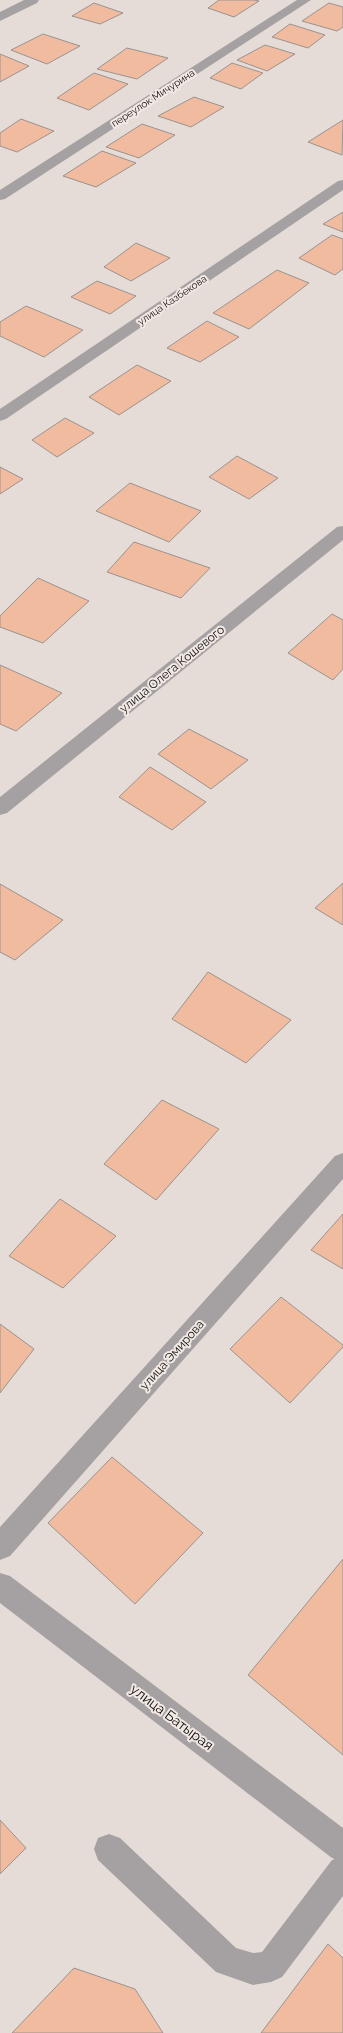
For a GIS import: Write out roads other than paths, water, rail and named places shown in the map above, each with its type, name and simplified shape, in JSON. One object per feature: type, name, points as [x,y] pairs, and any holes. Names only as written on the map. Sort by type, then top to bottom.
[{"type":"street","points":[[0,17],[33,0]]},
{"type":"street","name":"переулок Мичурина","points":[[0,196],[305,0]]},
{"type":"street","name":"улица Казбекова","points":[[0,416],[343,184]]},
{"type":"street","name":"улица Олега Кошевого","points":[[0,808],[343,531]]},
{"type":"street","name":"улица Эмирова","points":[[0,1547],[343,1163]]},
{"type":"street","name":"улица Батырая","points":[[0,1586],[343,1847]]},
{"type":"street","points":[[109,1849],[227,1961],[253,1969],[271,1966],[343,1871]]}]
